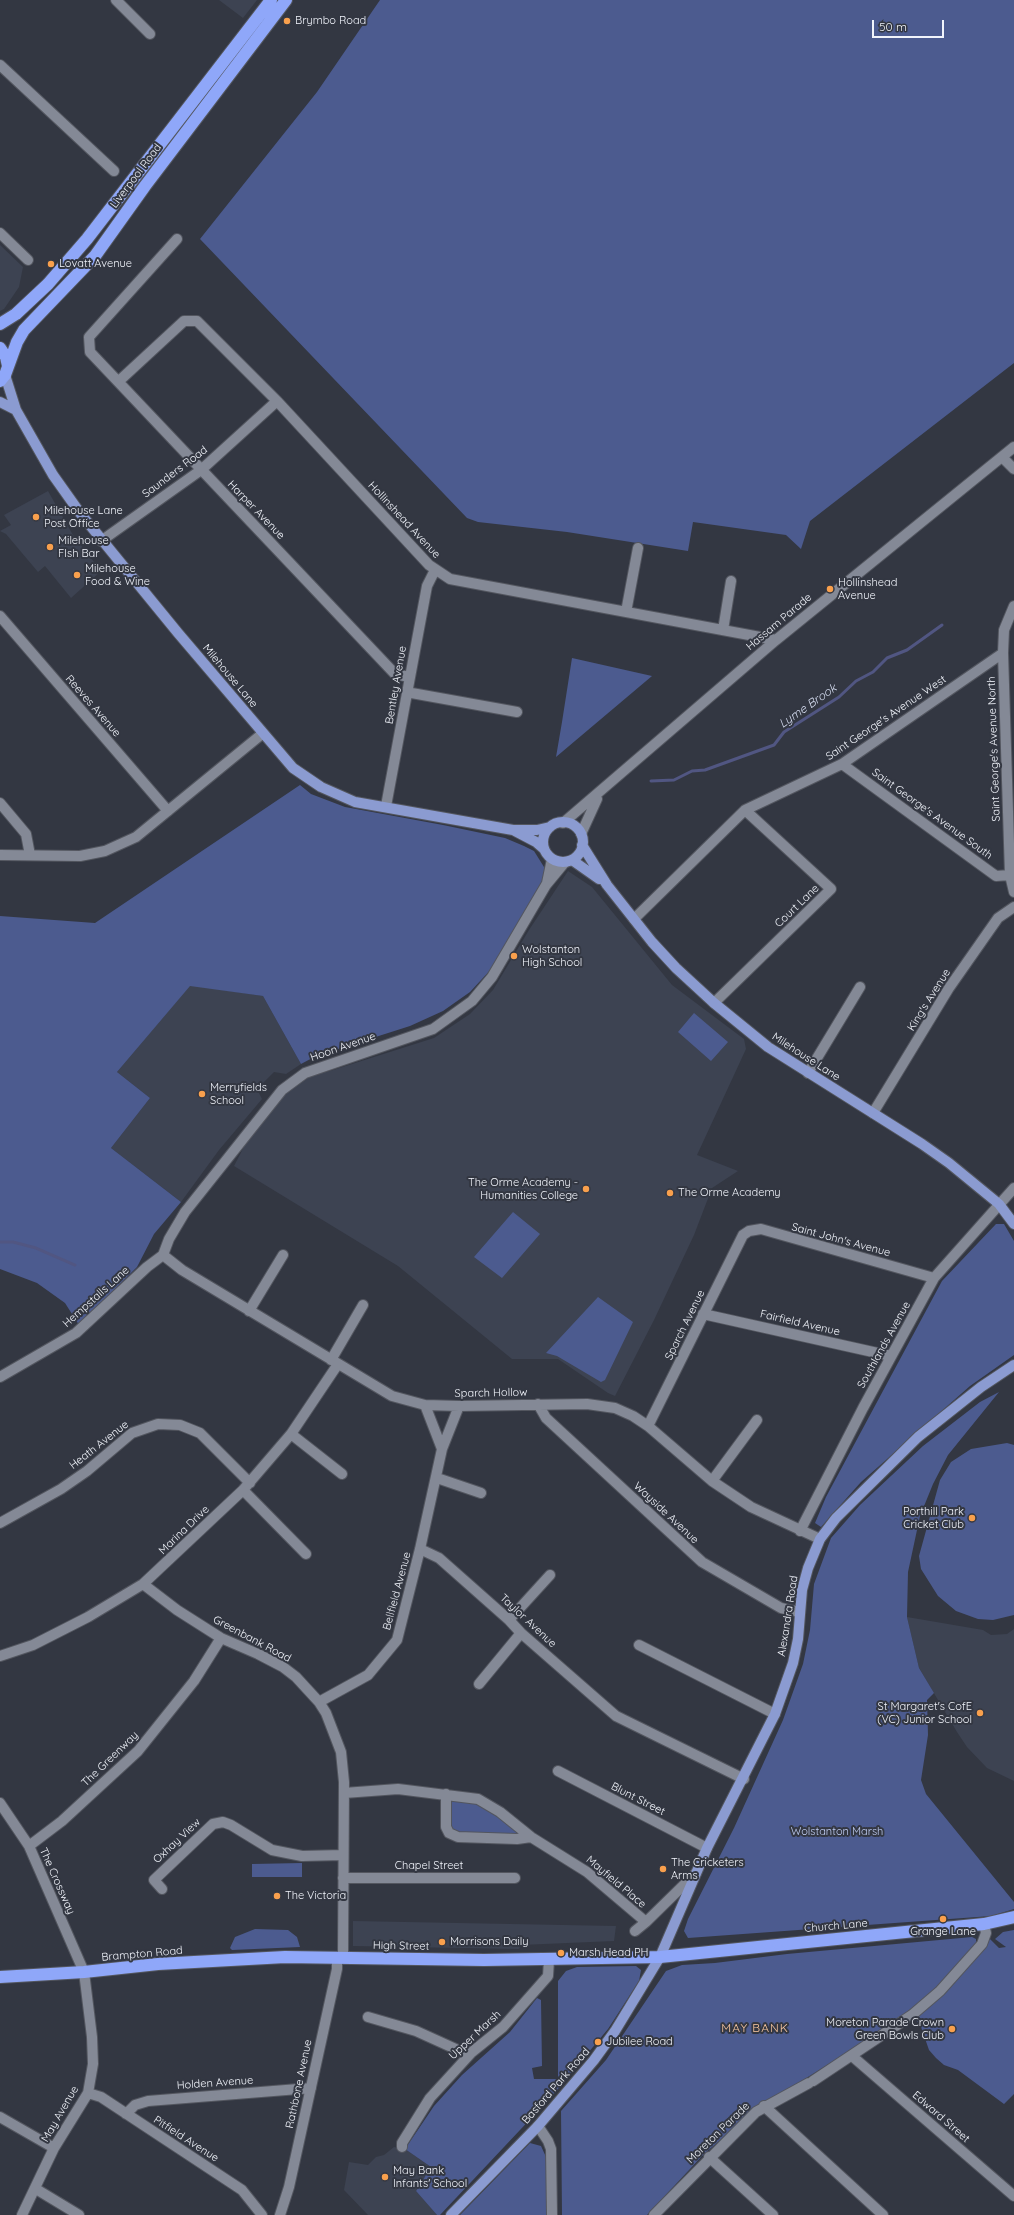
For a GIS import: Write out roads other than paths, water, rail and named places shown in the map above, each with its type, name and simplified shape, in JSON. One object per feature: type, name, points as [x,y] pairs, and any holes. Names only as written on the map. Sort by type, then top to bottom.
[{"type":"highway","name":"Liverpool Road","points":[[0,324],[16,314],[48,284],[87,239],[271,0]]},
{"type":"highway","name":"Liverpool Road","points":[[4,374],[17,342],[24,330],[95,256],[145,186],[286,0]]},
{"type":"highway","points":[[0,348],[6,356],[4,374]]},
{"type":"highway","name":"Church Lane","points":[[660,1957],[984,1924],[1014,1917]]},
{"type":"highway","name":"Brampton Road","points":[[0,1977],[84,1972],[158,1964],[285,1957]]},
{"type":"highway","name":"High Street","points":[[285,1957],[549,1960],[660,1957]]},
{"type":"main road","name":"Milehouse Lane","points":[[4,374],[16,410],[53,475],[101,541],[262,734],[293,768],[321,787],[354,802],[386,806],[513,830],[550,827]]},
{"type":"main road","points":[[0,402],[16,410]]},
{"type":"main road","points":[[563,823],[574,826],[581,834],[582,845],[578,856],[568,861],[552,859],[544,849],[544,837],[550,827],[563,823]]},
{"type":"main road","name":"Milehouse Lane","points":[[513,830],[536,842],[544,849]]},
{"type":"main road","name":"Milehouse Lane","points":[[582,845],[607,885],[634,919],[676,968],[714,1004],[768,1047],[933,1152],[999,1204],[1014,1224]]},
{"type":"main road","name":"Milehouse Lane","points":[[568,861],[581,865],[607,885]]},
{"type":"main road","name":"Alexandra Road","points":[[660,1957],[707,1848],[744,1779],[775,1714],[793,1663],[798,1640],[799,1612],[808,1568],[820,1539],[836,1518],[918,1438],[981,1387],[1014,1365]]},
{"type":"main road","name":"Basford Park Road","points":[[452,2215],[538,2126],[594,2060],[615,2031],[660,1957]]},
{"type":"street","points":[[116,0],[150,34]]},
{"type":"street","points":[[0,65],[114,171]]},
{"type":"street","points":[[0,233],[28,260]]},
{"type":"street","name":"Harper Avenue","points":[[177,238],[89,337],[90,352],[395,674],[409,677]]},
{"type":"street","name":"Hollinshead Avenue","points":[[119,381],[184,321],[198,321],[277,401],[435,570],[450,579],[776,640]]},
{"type":"street","name":"Saunders Road","points":[[101,541],[201,470],[277,401]]},
{"type":"street","name":"Hassam Parade","points":[[563,823],[601,792],[776,640],[1014,447]]},
{"type":"street","points":[[1002,457],[1014,469]]},
{"type":"street","points":[[626,612],[638,548]]},
{"type":"street","name":"Bentley Avenue","points":[[386,806],[406,692],[427,586],[435,570]]},
{"type":"street","points":[[723,630],[732,581]]},
{"type":"street","name":"Saint George's Avenue North","points":[[1014,606],[1004,630],[1003,653],[1010,874],[1014,892]]},
{"type":"street","name":"Reeves Avenue","points":[[0,616],[168,812]]},
{"type":"street","name":"Saint George's Avenue West","points":[[634,919],[745,810],[842,764],[1003,653]]},
{"type":"street","points":[[406,692],[517,712]]},
{"type":"street","points":[[0,856],[80,856],[105,851],[136,837],[262,734]]},
{"type":"street","name":"Saint George's Avenue South","points":[[842,764],[996,876],[1010,874]]},
{"type":"street","name":"Hassam Parade","points":[[581,834],[588,815],[601,792]]},
{"type":"street","points":[[0,803],[26,834],[30,855]]},
{"type":"street","name":"Court Lane","points":[[714,1004],[831,889],[745,810]]},
{"type":"street","name":"Hoon Avenue","points":[[546,885],[552,859]]},
{"type":"street","name":"Hoon Avenue","points":[[163,1255],[169,1239],[185,1212],[282,1090],[305,1073],[433,1029],[450,1019],[472,1002],[492,977],[546,885],[568,861]]},
{"type":"street","name":"King's Avenue","points":[[873,1113],[949,988],[998,918],[1014,907]]},
{"type":"street","points":[[808,1073],[860,987]]},
{"type":"street","name":"Southlands Avenue","points":[[800,1531],[891,1356],[934,1278],[1014,1188]]},
{"type":"street","name":"Saint John's Avenue","points":[[743,1235],[754,1229],[761,1229],[934,1278]]},
{"type":"street","name":"Sparch Avenue","points":[[648,1426],[743,1235]]},
{"type":"street","name":"Sparch Hollow","points":[[163,1255],[182,1270],[248,1311],[392,1396],[425,1405],[459,1406],[587,1404],[615,1408],[633,1416],[648,1426],[712,1481],[751,1507],[820,1539]]},
{"type":"street","name":"Hempstalls Lane","points":[[0,1377],[76,1333],[147,1267],[163,1255]]},
{"type":"street","points":[[248,1311],[283,1255]]},
{"type":"street","name":"Marina Drive","points":[[0,1656],[33,1645],[88,1617],[143,1584],[247,1486],[291,1434],[334,1362],[363,1305]]},
{"type":"street","name":"Fairfield Avenue","points":[[703,1314],[891,1356]]},
{"type":"street","name":"Wayside Avenue","points":[[538,1404],[546,1418],[702,1562],[781,1608],[799,1612]]},
{"type":"street","points":[[425,1405],[442,1449]]},
{"type":"street","name":"Bellfield Avenue","points":[[319,1702],[368,1675],[397,1640],[437,1478],[442,1449],[459,1406]]},
{"type":"street","points":[[712,1481],[757,1420]]},
{"type":"street","name":"Heath Avenue","points":[[0,1523],[61,1489],[132,1433],[158,1424],[180,1425],[200,1434],[306,1554]]},
{"type":"street","points":[[291,1434],[342,1474]]},
{"type":"street","points":[[437,1478],[481,1493]]},
{"type":"street","name":"Taylor Avenue","points":[[420,1549],[439,1558],[509,1620],[521,1633],[616,1716],[744,1779]]},
{"type":"street","points":[[509,1620],[550,1575]]},
{"type":"street","name":"Greenbank Road","points":[[143,1584],[177,1610],[221,1638],[283,1667],[296,1677],[319,1702],[334,1730],[341,1752],[344,1793],[343,1875]]},
{"type":"street","points":[[479,1684],[521,1633]]},
{"type":"street","name":"The Greenway","points":[[29,1846],[62,1821],[138,1751],[194,1681],[221,1638]]},
{"type":"street","points":[[639,1645],[775,1714]]},
{"type":"street","name":"Blunt Street","points":[[558,1771],[707,1848]]},
{"type":"street","name":"Mayfield Place","points":[[344,1793],[398,1789],[478,1799],[500,1812],[531,1837],[587,1872],[646,1922],[696,1873]]},
{"type":"street","points":[[446,1794],[446,1827],[449,1833],[458,1838],[517,1839],[531,1837]]},
{"type":"street","name":"The Crossway","points":[[0,1803],[29,1846],[84,1972]]},
{"type":"street","name":"Oxhay View","points":[[162,1889],[154,1880],[213,1824],[223,1822],[231,1825],[272,1850],[302,1856],[343,1855]]},
{"type":"street","name":"Chapel Street","points":[[343,1875],[515,1878]]},
{"type":"street","name":"Rathbone Avenue","points":[[280,2215],[289,2187],[340,1958],[343,1875]]},
{"type":"street","points":[[635,1931],[646,1922]]},
{"type":"street","name":"Moreton Parade","points":[[662,2209],[709,2157],[756,2112],[764,2106],[811,2082],[852,2056],[912,2015],[940,1991],[982,1944],[986,1933],[984,1924]]},
{"type":"street","name":"Upper Marsh","points":[[402,2147],[402,2143],[430,2098],[469,2056],[503,2027],[548,1976],[549,1960]]},
{"type":"street","name":"May Avenue","points":[[22,2215],[36,2189],[54,2148],[88,2093],[93,2064],[84,1972]]},
{"type":"street","points":[[368,2017],[416,2030],[469,2056]]},
{"type":"street","name":"Edward Street","points":[[852,2056],[1014,2196]]},
{"type":"street","name":"Holden Avenue","points":[[126,2114],[135,2105],[148,2101],[311,2088]]},
{"type":"street","name":"Pitfield Avenue","points":[[88,2093],[101,2098],[242,2190],[262,2215]]},
{"type":"street","points":[[764,2106],[883,2215]]},
{"type":"street","points":[[0,2118],[54,2148]]},
{"type":"street","points":[[538,2126],[548,2141],[551,2149],[552,2215]]},
{"type":"street","points":[[709,2157],[772,2215]]},
{"type":"street","points":[[36,2189],[79,2215]]},
{"type":"waterway","name":"Lyme Brook","points":[[651,781],[674,780],[692,771],[705,770],[774,745],[784,732],[839,697],[856,681],[873,672],[887,658],[907,650],[942,625]]},
{"type":"waterway","name":"Lyme Brook","points":[[0,1242],[13,1242],[36,1248],[75,1265]]},
{"type":"place","name":"Brymbo Road","points":[[287,21]]},
{"type":"place","name":"Lovatt Avenue","points":[[51,264]]},
{"type":"place","name":"Milehouse Lane Post Office","points":[[36,517]]},
{"type":"place","name":"Milehouse FIsh Bar","points":[[50,547]]},
{"type":"place","name":"Milehouse Food & Wine","points":[[77,575]]},
{"type":"place","name":"Hollinshead Avenue","points":[[830,589]]},
{"type":"place","name":"Wolstanton High School","points":[[514,956]]},
{"type":"place","name":"Merryfields School","points":[[202,1094]]},
{"type":"place","name":"The Orme Academy - Humanities College","points":[[586,1189]]},
{"type":"place","name":"The Orme Academy","points":[[670,1193]]},
{"type":"place","name":"Porthill Park Cricket Club","points":[[972,1518]]},
{"type":"place","name":"St Margaret's CofE (VC) Junior School","points":[[980,1713]]},
{"type":"place","name":"The Cricketers Arms","points":[[663,1869]]},
{"type":"place","name":"The Victoria","points":[[277,1896]]},
{"type":"place","name":"Grange Lane","points":[[943,1919]]},
{"type":"place","name":"Morrisons Daily","points":[[442,1942]]},
{"type":"place","name":"Marsh Head PH","points":[[561,1953]]},
{"type":"place","name":"Moreton Parade Crown Green Bowls Club","points":[[952,2029]]},
{"type":"place","name":"Jubilee Road","points":[[598,2042]]},
{"type":"place","name":"May Bank Infants' School","points":[[385,2177]]},
{"type":"district","name":"MAY BANK","points":[[755,2028]]},
{"type":"park label","name":"Wolstanton Marsh","points":[[837,1832]]}]
